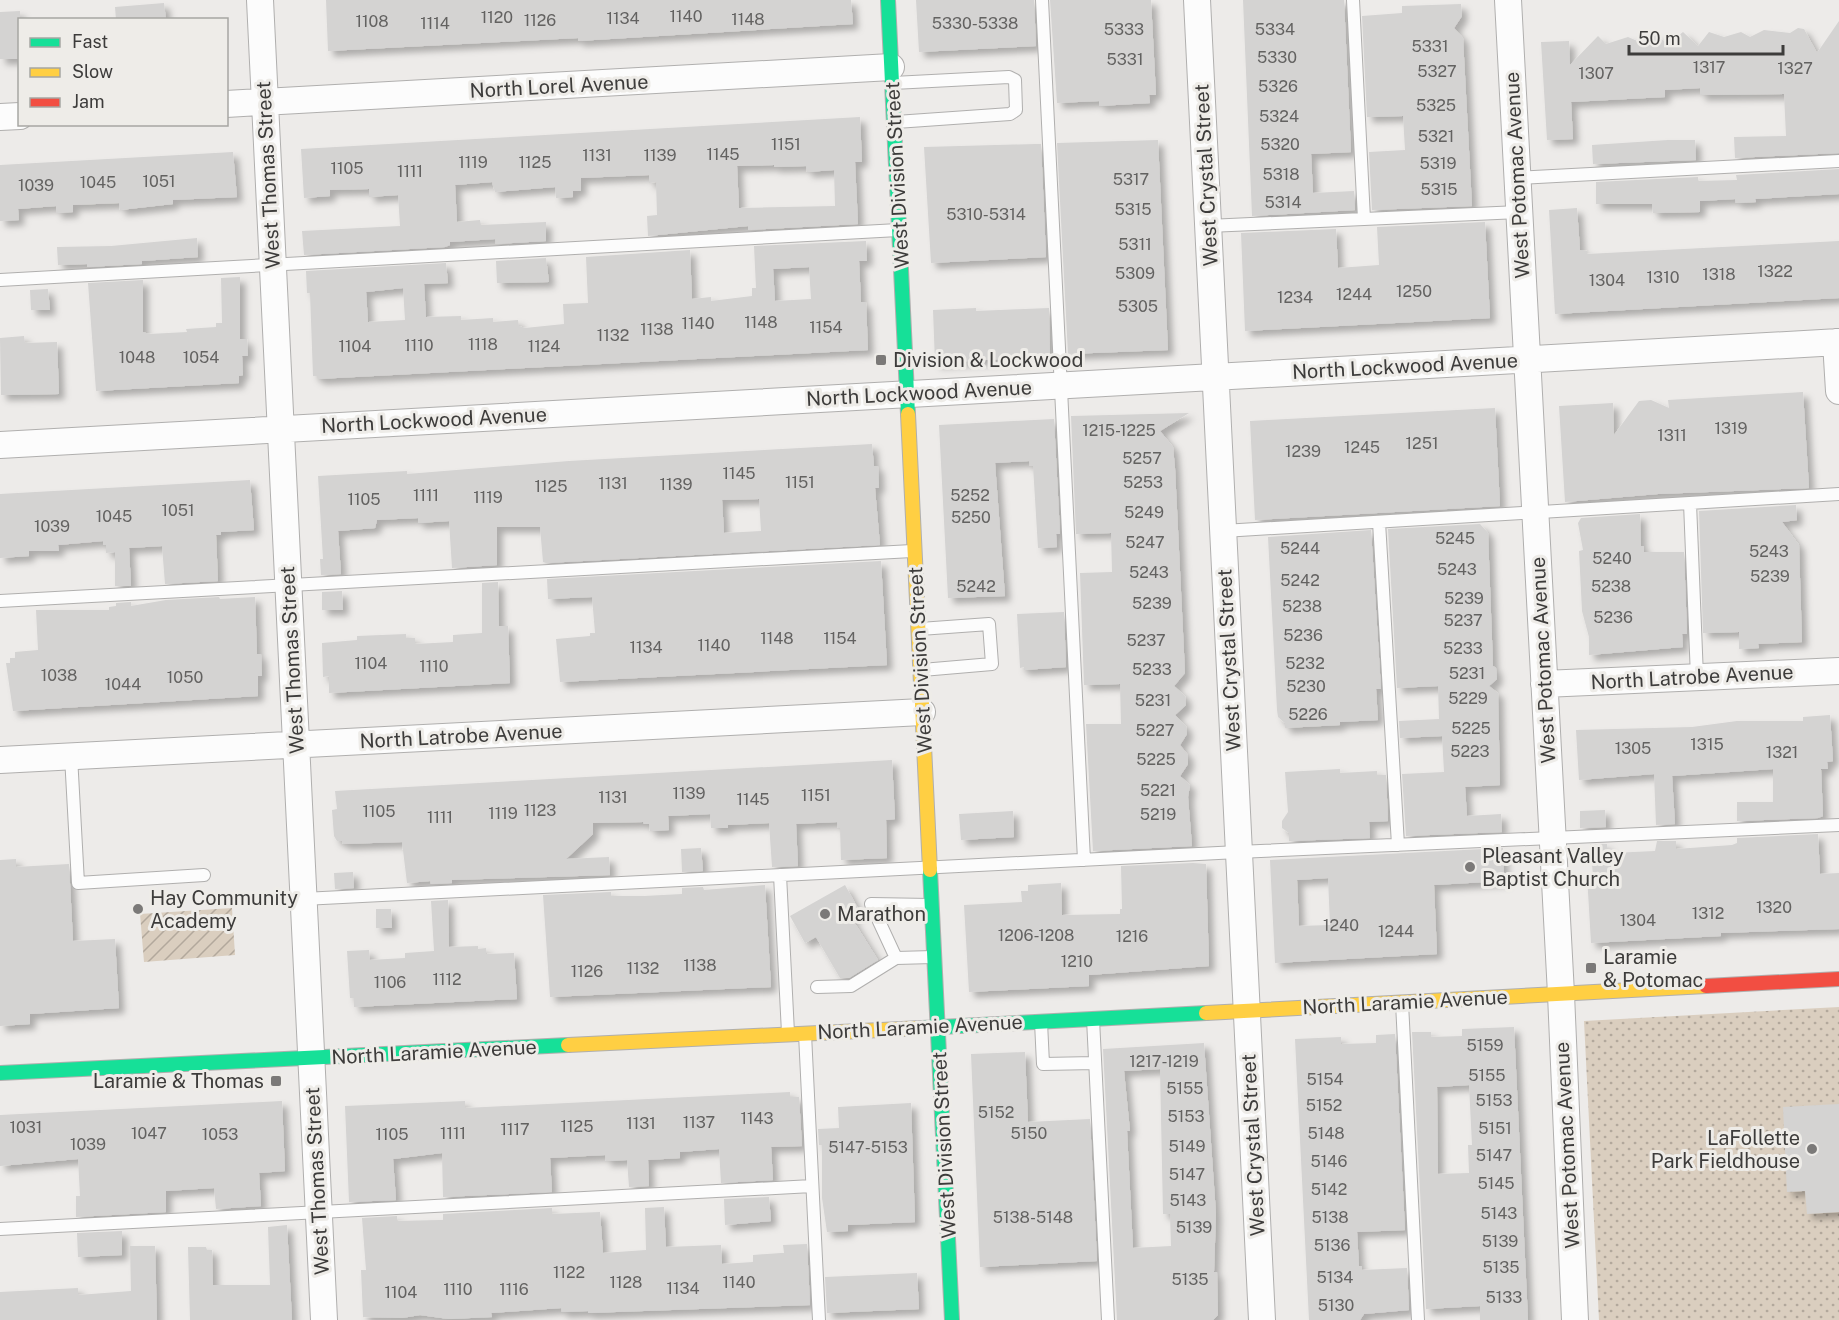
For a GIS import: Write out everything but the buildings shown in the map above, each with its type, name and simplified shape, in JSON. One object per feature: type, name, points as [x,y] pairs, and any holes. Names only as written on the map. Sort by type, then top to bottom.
[{"type":"street","name":"West Thomas Street","points":[[260,0],[324,1320]]},
{"type":"street","name":"West Division Street","points":[[888,0],[952,1320]]},
{"type":"street","name":"West Crystal Street","points":[[1197,0],[1262,1320]]},
{"type":"street","name":"West Potomac Avenue","points":[[1508,0],[1561,994],[1575,1320]]},
{"type":"street","name":"North Lorel Avenue","points":[[228,104],[892,75]]},
{"type":"street","points":[[0,117],[18,116]]},
{"type":"street","name":"North Lockwood Avenue","points":[[0,444],[1838,342]]},
{"type":"street","points":[[1838,342],[1839,391]]},
{"type":"street","name":"North Latrobe Avenue","points":[[1544,684],[1839,670]]},
{"type":"street","name":"North Latrobe Avenue","points":[[0,760],[922,712]]},
{"type":"street","name":"North Laramie Avenue","points":[[0,1073],[937,1027],[1839,979]]},
{"type":"lane","points":[[1042,0],[1084,860]]},
{"type":"lane","points":[[1353,0],[1365,219]]},
{"type":"lane","points":[[892,75],[1009,77],[1015,80],[1016,110],[1010,114],[894,122]]},
{"type":"lane","points":[[1517,178],[1839,161]]},
{"type":"lane","points":[[1208,226],[1519,213]]},
{"type":"lane","points":[[0,280],[900,230]]},
{"type":"lane","points":[[1223,531],[1839,494]]},
{"type":"lane","points":[[1690,503],[1697,677]]},
{"type":"lane","points":[[1379,522],[1398,845]]},
{"type":"lane","points":[[0,601],[915,551]]},
{"type":"lane","points":[[919,629],[989,624],[992,664],[920,670]]},
{"type":"lane","points":[[71,756],[78,883],[204,875]]},
{"type":"lane","points":[[303,899],[1238,852],[1839,825]]},
{"type":"lane","points":[[780,875],[788,1034]]},
{"type":"lane","points":[[896,958],[871,904],[931,905]]},
{"type":"lane","points":[[817,987],[851,986],[896,958],[934,957]]},
{"type":"lane","points":[[1402,1002],[1418,1320]]},
{"type":"lane","points":[[1093,1018],[1108,1320]]},
{"type":"lane","points":[[1041,1021],[1043,1064],[1095,1063]]},
{"type":"lane","points":[[805,1033],[819,1320]]},
{"type":"lane","points":[[0,1229],[812,1186]]},
{"type":"shaded area","points":[[232,908],[235,955],[144,962],[140,914]]},
{"type":"shaded area","points":[[1839,1007],[1839,1320],[1599,1320],[1584,1021]]},
{"type":"traffic: fast","points":[[888,0],[908,414]]},
{"type":"traffic: fast","points":[[930,870],[952,1320]]},
{"type":"traffic: fast","points":[[922,1028],[1206,1013]]},
{"type":"traffic: fast","points":[[0,1073],[568,1045]]},
{"type":"traffic: slow","points":[[908,414],[930,870]]},
{"type":"traffic: slow","points":[[1206,1013],[1706,986]]},
{"type":"traffic: slow","points":[[568,1045],[922,1028]]},
{"type":"traffic: jam","points":[[1706,986],[1839,979]]},
{"type":"place","name":"Division & Lockwood","points":[[881,360]]},
{"type":"place","name":"Pleasant Valley Baptist Church","points":[[1470,867]]},
{"type":"place","name":"Hay Community Academy","points":[[138,909]]},
{"type":"place","name":"Marathon","points":[[825,914]]},
{"type":"place","name":"Laramie & Potomac","points":[[1591,968]]},
{"type":"place","name":"Laramie & Thomas","points":[[276,1081]]},
{"type":"place","name":"LaFollette Park Fieldhouse","points":[[1812,1149]]}]
